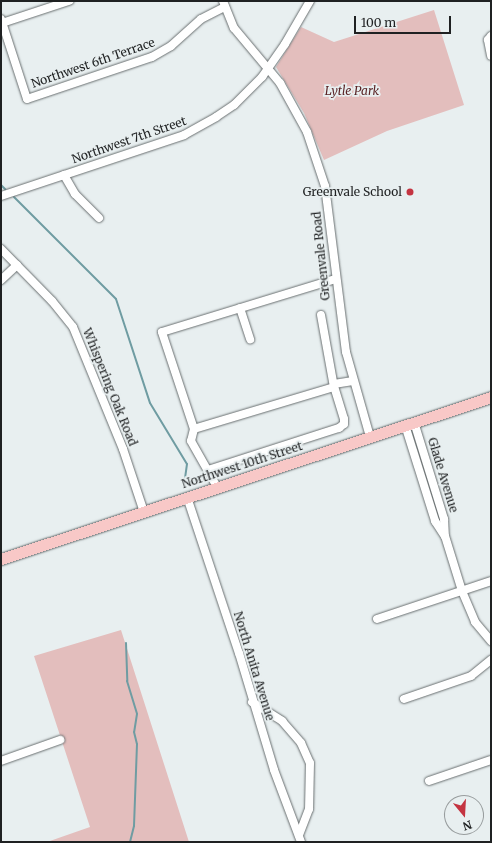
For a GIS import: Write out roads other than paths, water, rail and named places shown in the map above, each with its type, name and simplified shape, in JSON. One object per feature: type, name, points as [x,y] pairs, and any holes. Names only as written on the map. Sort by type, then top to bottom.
[{"type":"main road","name":"Northwest 10th Street","points":[[1,559],[491,397]]},
{"type":"street","points":[[2,21],[69,1]]},
{"type":"street","name":"Northwest 7th Street","points":[[1,196],[184,135],[200,127],[234,105],[269,68],[310,1]]},
{"type":"street","name":"Northwest 6th Terrace","points":[[2,21],[27,99],[152,57],[171,46],[206,15],[224,4]]},
{"type":"street","name":"Greenvale Road","points":[[224,4],[234,28],[269,68],[301,117],[325,186],[341,326],[353,381],[370,437]]},
{"type":"street","points":[[490,38],[491,56]]},
{"type":"street","points":[[64,175],[75,194],[99,218]]},
{"type":"street","name":"Whispering Oak Road","points":[[1,249],[52,301],[73,327],[123,449],[144,512]]},
{"type":"street","points":[[1,280],[17,264]]},
{"type":"street","points":[[217,487],[191,441],[194,429],[162,332],[335,279]]},
{"type":"street","points":[[240,308],[250,339]]},
{"type":"street","points":[[208,470],[339,428],[344,424],[344,419],[334,386],[321,315]]},
{"type":"street","points":[[194,429],[353,381]]},
{"type":"street","name":"Glade Avenue","points":[[409,424],[431,477],[444,519],[444,536]]},
{"type":"street","name":"Glade Avenue","points":[[409,424],[422,480],[435,521],[444,536],[462,590],[475,622],[491,641]]},
{"type":"street","points":[[422,480],[431,477]]},
{"type":"street","name":"North Anita Avenue","points":[[187,497],[239,653],[252,702],[300,839]]},
{"type":"street","points":[[435,521],[444,519]]},
{"type":"street","points":[[377,619],[491,581]]},
{"type":"street","points":[[404,699],[471,676],[491,660]]},
{"type":"street","points":[[252,702],[282,721],[301,744],[310,763],[309,809],[300,839]]},
{"type":"street","points":[[1,761],[60,740]]},
{"type":"street","points":[[429,781],[491,760]]},
{"type":"waterway","points":[[1,185],[5,189]]},
{"type":"waterway","points":[[14,197],[116,299],[150,403],[187,464],[185,479]]},
{"type":"waterway","points":[[126,643],[127,681],[137,714],[134,732],[137,744],[134,826],[130,842]]},
{"type":"place","name":"Greenvale School","points":[[410,192]]},
{"type":"park label","name":"Lytle Park","points":[[352,91]]}]
